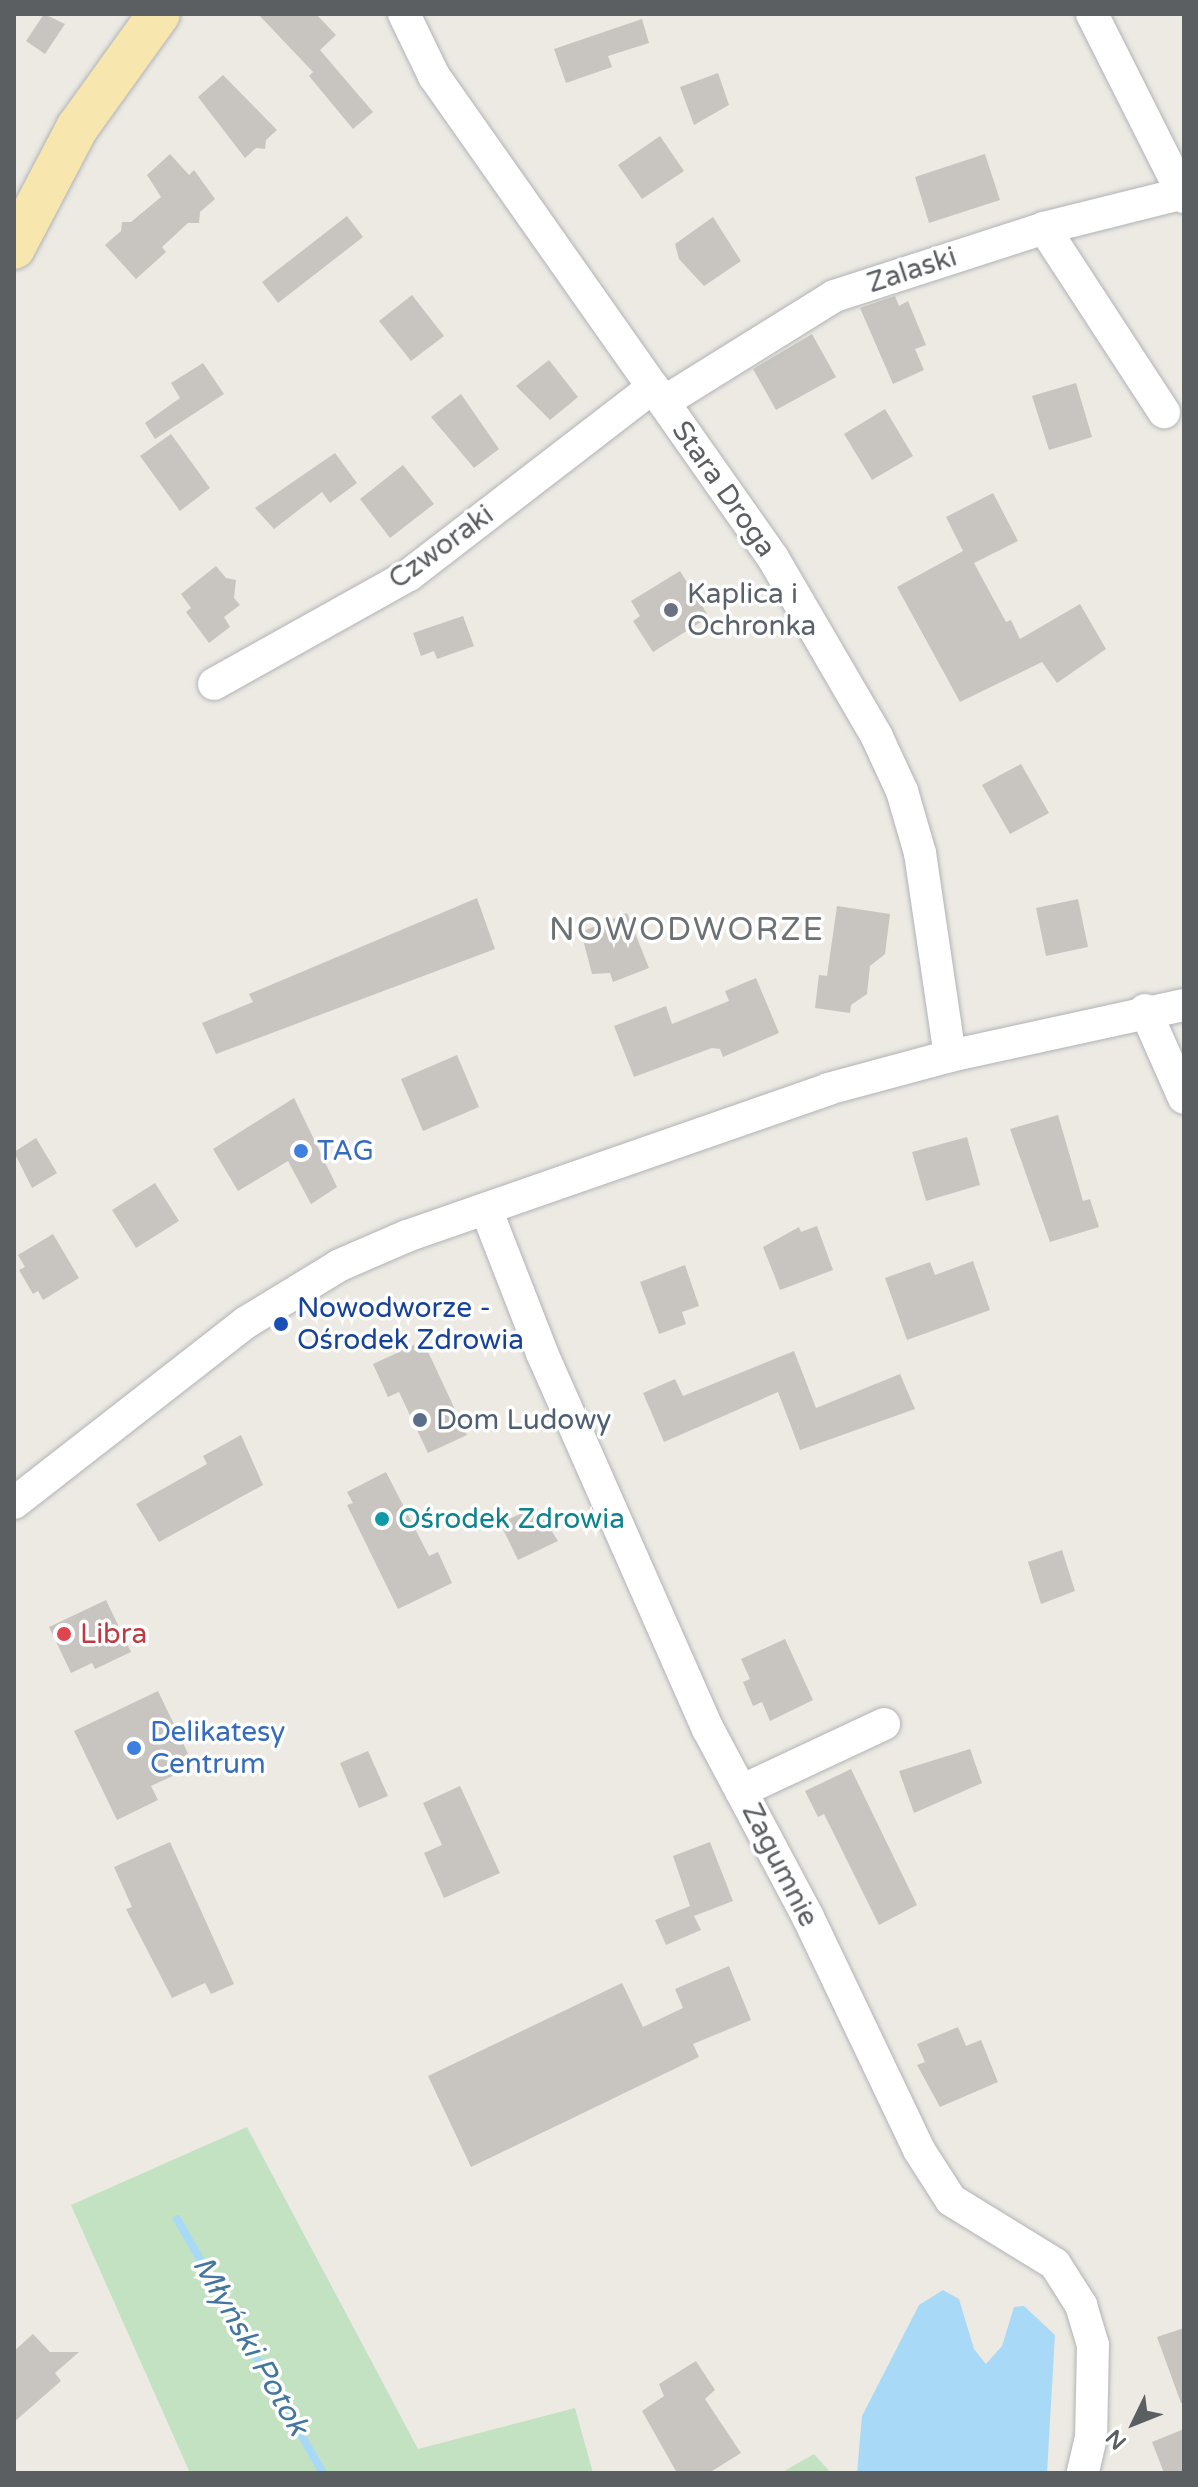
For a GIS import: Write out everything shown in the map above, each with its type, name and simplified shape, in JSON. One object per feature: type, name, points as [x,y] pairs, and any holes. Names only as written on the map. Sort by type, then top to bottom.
[{"type":"main road","points":[[14,248],[77,128],[159,14]]},
{"type":"street","name":"Stara Droga","points":[[404,14],[434,76],[773,558],[902,791],[920,853],[950,1056]]},
{"type":"street","points":[[1092,14],[1183,194]]},
{"type":"street","name":"Zalaski","points":[[658,394],[834,296],[1044,228],[1183,194]]},
{"type":"street","points":[[1044,228],[1164,412]]},
{"type":"street","name":"Czworaki","points":[[214,684],[409,575],[658,394]]},
{"type":"street","points":[[14,1503],[245,1323],[340,1265],[486,1209],[813,1094],[950,1056],[1145,1010],[1184,1005]]},
{"type":"street","points":[[1145,1010],[1184,1098]]},
{"type":"street","name":"Zagumnie","points":[[486,1209],[542,1353],[708,1729],[919,2150],[951,2200],[1055,2264],[1081,2305],[1093,2345],[1091,2437],[1083,2473]]},
{"type":"street","points":[[741,1791],[884,1724]]},
{"type":"green space","points":[[247,2127],[418,2449],[575,2408],[593,2473],[190,2473],[71,2205]]},
{"type":"green space","points":[[814,2454],[831,2473],[784,2473],[786,2470]]},
{"type":"water","points":[[943,2290],[959,2299],[974,2349],[986,2364],[1002,2346],[1014,2307],[1024,2306],[1055,2335],[1047,2473],[857,2473],[862,2416],[919,2305]]},
{"type":"building","points":[[44,14],[65,24],[45,54],[26,41]]},
{"type":"building","points":[[258,14],[316,14],[336,35],[320,50],[373,112],[353,129],[309,76],[313,72]]},
{"type":"building","points":[[642,19],[649,43],[608,56],[612,67],[566,83],[554,49]]},
{"type":"building","points":[[718,73],[729,105],[694,125],[680,87]]},
{"type":"building","points":[[223,75],[277,130],[266,140],[265,149],[256,148],[245,158],[198,97]]},
{"type":"building","points":[[660,136],[684,171],[642,199],[618,165]]},
{"type":"building","points":[[170,154],[189,175],[194,170],[215,199],[200,212],[199,223],[188,223],[162,247],[166,252],[136,279],[105,245],[121,231],[122,222],[131,222],[161,197],[147,175]]},
{"type":"building","points":[[985,154],[1000,200],[929,223],[915,177]]},
{"type":"building","points":[[347,216],[363,237],[278,303],[262,282]]},
{"type":"building","points":[[713,217],[741,261],[704,286],[679,259],[675,244]]},
{"type":"building","points":[[412,295],[444,336],[411,361],[379,321]]},
{"type":"building","points":[[895,296],[899,306],[908,301],[926,345],[915,349],[924,370],[893,384],[860,308]]},
{"type":"building","points":[[812,334],[836,377],[776,410],[753,369]]},
{"type":"building","points":[[549,360],[578,397],[550,420],[516,386]]},
{"type":"building","points":[[203,363],[224,394],[155,439],[145,423],[180,398],[171,383]]},
{"type":"building","points":[[1076,383],[1092,437],[1049,450],[1032,396]]},
{"type":"building","points":[[461,394],[499,449],[474,468],[431,417]]},
{"type":"building","points":[[885,409],[913,456],[872,480],[844,434]]},
{"type":"building","points":[[171,434],[210,488],[180,511],[140,456]]},
{"type":"building","points":[[335,453],[357,483],[330,503],[322,492],[274,529],[255,508]]},
{"type":"building","points":[[403,465],[434,504],[390,538],[360,499]]},
{"type":"building","points":[[993,493],[1018,541],[974,563],[1006,622],[1011,620],[1020,639],[1080,604],[1106,649],[1057,683],[1042,662],[960,702],[897,587],[963,551],[946,517]]},
{"type":"building","points":[[216,566],[226,578],[236,580],[234,598],[240,605],[224,617],[230,627],[209,643],[186,612],[191,608],[181,594]]},
{"type":"building","name":"Kaplica i Ochronka","points":[[680,571],[709,617],[653,652],[633,621],[640,616],[631,601]]},
{"type":"building","points":[[463,616],[474,646],[437,659],[434,651],[421,656],[413,633]]},
{"type":"building","points":[[1021,764],[1049,813],[1010,834],[982,785]]},
{"type":"building","points":[[477,898],[495,949],[216,1054],[202,1023],[253,1002],[249,994]]},
{"type":"building","points":[[1078,899],[1088,947],[1046,956],[1036,908]]},
{"type":"building","points":[[837,906],[890,914],[885,954],[870,966],[867,994],[851,1005],[850,1013],[815,1008],[819,975],[827,976]]},
{"type":"building","points":[[627,913],[649,968],[613,982],[610,973],[592,974],[581,932]]},
{"type":"building","points":[[756,978],[779,1033],[723,1057],[720,1049],[712,1048],[634,1077],[614,1026],[666,1006],[672,1024],[729,1001],[725,991]]},
{"type":"building","points":[[457,1055],[479,1107],[423,1131],[401,1079]]},
{"type":"building","points":[[294,1098],[337,1187],[311,1204],[288,1161],[238,1191],[213,1149]]},
{"type":"building","points":[[1058,1115],[1083,1201],[1090,1199],[1099,1227],[1050,1242],[1010,1129]]},
{"type":"building","points":[[967,1137],[980,1185],[926,1201],[912,1152]]},
{"type":"building","points":[[36,1138],[57,1173],[32,1188],[14,1152]]},
{"type":"building","points":[[155,1183],[179,1221],[136,1248],[112,1210]]},
{"type":"building","points":[[817,1226],[833,1270],[780,1290],[763,1247],[799,1227],[801,1232]]},
{"type":"building","points":[[53,1234],[79,1278],[43,1300],[38,1291],[33,1294],[19,1270],[25,1267],[18,1255]]},
{"type":"building","points":[[973,1261],[990,1310],[907,1340],[885,1278],[930,1262],[935,1275]]},
{"type":"building","points":[[685,1265],[699,1306],[682,1312],[686,1324],[659,1334],[640,1282]]},
{"type":"building","points":[[423,1341],[467,1435],[428,1453],[399,1392],[388,1397],[373,1364]]},
{"type":"building","points":[[794,1351],[816,1408],[900,1374],[915,1409],[800,1450],[778,1392],[664,1442],[643,1393],[675,1379],[683,1396]]},
{"type":"building","points":[[241,1435],[263,1485],[159,1542],[136,1504],[207,1464],[203,1456]]},
{"type":"building","points":[[386,1472],[429,1556],[438,1552],[452,1583],[398,1609],[347,1505],[353,1503],[347,1492]]},
{"type":"building","points":[[536,1507],[558,1541],[518,1560],[500,1523]]},
{"type":"building","points":[[1062,1550],[1075,1591],[1041,1604],[1028,1562]]},
{"type":"building","points":[[106,1600],[131,1652],[95,1669],[92,1663],[71,1673],[49,1627]]},
{"type":"building","points":[[785,1639],[813,1700],[770,1721],[762,1702],[753,1706],[743,1682],[750,1679],[741,1659]]},
{"type":"building","name":"Delikatesy Centrum","points":[[158,1691],[194,1766],[151,1786],[158,1800],[117,1820],[74,1731]]},
{"type":"building","points":[[970,1749],[982,1783],[914,1813],[899,1771]]},
{"type":"building","points":[[368,1751],[388,1796],[359,1808],[340,1763]]},
{"type":"building","points":[[851,1769],[917,1905],[879,1925],[824,1814],[818,1817],[805,1791]]},
{"type":"building","points":[[460,1786],[500,1873],[444,1898],[424,1853],[442,1845],[423,1803]]},
{"type":"building","points":[[170,1842],[234,1984],[211,1994],[205,1983],[172,1998],[126,1909],[132,1907],[114,1867]]},
{"type":"building","points":[[710,1842],[733,1901],[694,1916],[701,1930],[666,1945],[655,1920],[690,1906],[673,1856]]},
{"type":"building","points":[[729,1966],[751,2020],[693,2044],[699,2057],[471,2167],[428,2076],[622,1983],[643,2027],[683,2008],[675,1989]]},
{"type":"building","points":[[958,2027],[966,2046],[981,2040],[998,2082],[940,2107],[917,2065],[925,2062],[917,2044]]},
{"type":"building","points":[[1184,2328],[1184,2403],[1181,2403],[1157,2337]]},
{"type":"building","points":[[33,2334],[50,2352],[79,2352],[55,2373],[61,2381],[14,2422],[14,2351]]},
{"type":"building","points":[[696,2361],[715,2390],[705,2399],[741,2453],[709,2473],[677,2473],[642,2411],[664,2396],[659,2384]]},
{"type":"building","points":[[1184,2429],[1184,2473],[1164,2473],[1152,2442]]},
{"type":"waterway","name":"Młyński Potok","points":[[177,2219],[323,2473]]},
{"type":"place","name":"Kaplica i Ochronka","points":[[671,610]]},
{"type":"place","name":"TAG","points":[[301,1151]]},
{"type":"place","name":"Nowodworze - Ośrodek Zdrowia","points":[[281,1324]]},
{"type":"place","name":"Dom Ludowy","points":[[420,1420]]},
{"type":"place","name":"Ośrodek Zdrowia","points":[[382,1519]]},
{"type":"place","name":"Libra","points":[[64,1634]]},
{"type":"place","name":"Delikatesy Centrum","points":[[134,1748]]},
{"type":"district","name":"NOWODWORZE","points":[[687,930]]}]
